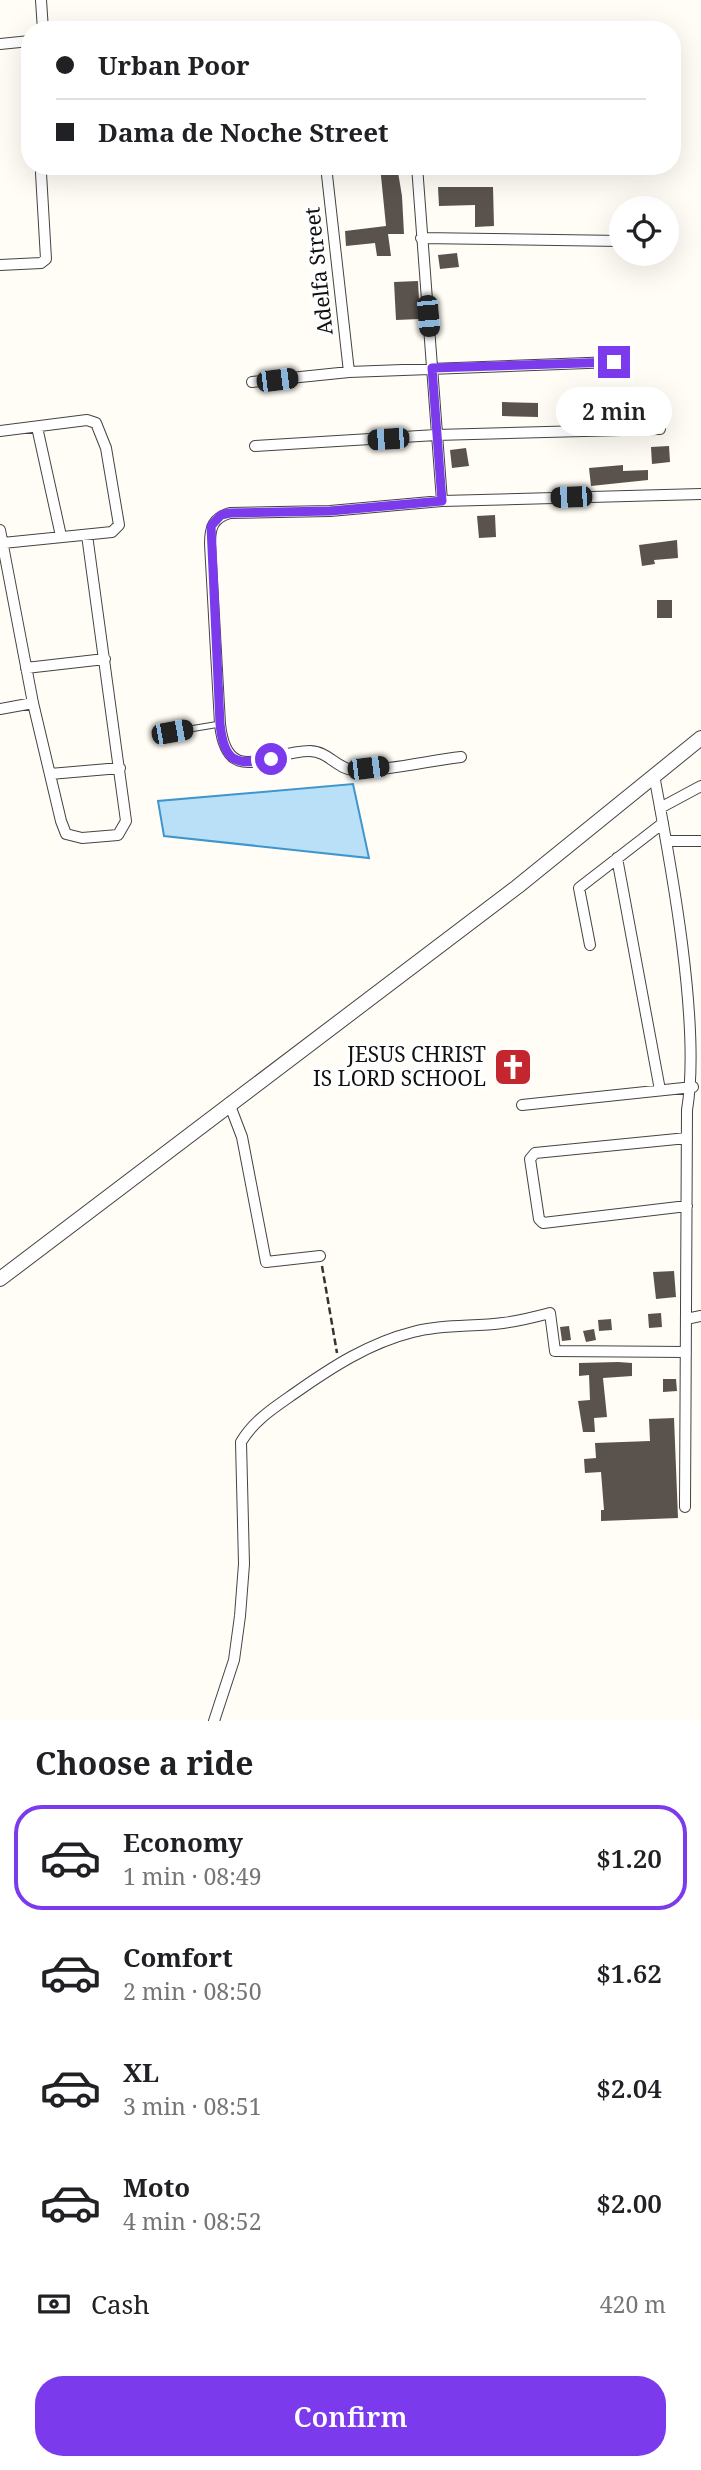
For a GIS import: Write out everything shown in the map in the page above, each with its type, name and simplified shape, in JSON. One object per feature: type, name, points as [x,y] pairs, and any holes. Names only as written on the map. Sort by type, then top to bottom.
[{"type":"street","points":[[41,0],[42,21]]},
{"type":"street","points":[[0,44],[21,42]]},
{"type":"street","points":[[0,265],[45,262],[41,175]]},
{"type":"street","name":"Adelfa Street","points":[[327,175],[349,372]]},
{"type":"street","points":[[418,175],[442,501]]},
{"type":"street","points":[[421,238],[609,241]]},
{"type":"street","points":[[252,382],[349,372],[614,362]]},
{"type":"street","points":[[0,431],[87,420],[99,428],[106,448],[119,525],[112,532],[3,543]]},
{"type":"street","points":[[37,427],[61,536]]},
{"type":"street","points":[[255,446],[436,435],[660,429]]},
{"type":"street","points":[[461,757],[354,770],[320,753],[310,751],[241,763],[230,757],[223,747],[220,724],[211,526],[221,515],[330,511],[442,501],[701,494]]},
{"type":"street","points":[[0,530],[33,703],[50,774],[66,834],[82,838],[114,836],[121,833],[126,821],[88,535]]},
{"type":"street","points":[[26,668],[105,659]]},
{"type":"street","points":[[0,709],[33,703]]},
{"type":"street","points":[[0,1279],[517,887],[701,738]]},
{"type":"street","points":[[50,774],[120,768]]},
{"type":"street","points":[[654,775],[696,984],[693,1087],[687,1110],[685,1507]]},
{"type":"street","points":[[660,808],[701,786]]},
{"type":"street","points":[[590,945],[579,888],[663,823]]},
{"type":"street","points":[[666,841],[701,841]]},
{"type":"street","points":[[618,858],[660,1090]]},
{"type":"street","points":[[522,1105],[693,1087]]},
{"type":"street","points":[[229,1103],[242,1137],[266,1262],[320,1256]]},
{"type":"street","points":[[687,1138],[535,1153],[530,1159],[539,1219],[543,1223],[687,1206]]},
{"type":"street","points":[[215,1721],[234,1660],[240,1616],[244,1564],[241,1442],[250,1428],[265,1415],[338,1363],[373,1345],[412,1332],[447,1326],[502,1323],[550,1314],[555,1351],[686,1352]]},
{"type":"street","points":[[686,1319],[701,1316]]},
{"type":"lane","points":[[172,732],[220,724]]},
{"type":"path","points":[[320,1256],[338,1363]]},
{"type":"water","points":[[353,784],[369,858],[164,836],[158,801]]},
{"type":"building","points":[[381,175],[398,175],[404,234],[388,234],[391,256],[377,256],[375,243],[346,246],[345,231],[386,226]]},
{"type":"building","points":[[438,187],[493,187],[494,226],[475,227],[475,205],[439,206]]},
{"type":"building","points":[[457,253],[459,267],[440,269],[438,255]]},
{"type":"building","points":[[418,281],[420,319],[396,320],[394,282]]},
{"type":"building","points":[[502,402],[538,403],[538,417],[502,416]]},
{"type":"building","points":[[669,446],[670,462],[652,464],[651,447]]},
{"type":"building","points":[[466,448],[469,466],[452,468],[450,450]]},
{"type":"building","points":[[623,465],[623,471],[648,470],[648,480],[591,486],[589,468]]},
{"type":"building","points":[[495,515],[496,537],[479,538],[477,516]]},
{"type":"building","points":[[677,540],[678,558],[654,560],[655,564],[642,566],[639,545]]},
{"type":"building","points":[[657,600],[672,600],[672,618],[657,618]]},
{"type":"building","points":[[674,1271],[676,1297],[656,1299],[653,1272]]},
{"type":"building","points":[[661,1313],[662,1327],[649,1328],[648,1314]]},
{"type":"building","points":[[611,1319],[612,1330],[599,1331],[598,1320]]},
{"type":"building","points":[[569,1326],[571,1340],[562,1341],[560,1327]]},
{"type":"building","points":[[594,1329],[596,1340],[586,1342],[583,1331]]},
{"type":"building","points":[[579,1363],[632,1363],[632,1376],[603,1378],[607,1417],[594,1418],[595,1432],[583,1432],[578,1401],[590,1400],[589,1375],[579,1376]]},
{"type":"building","points":[[663,1379],[676,1379],[677,1391],[663,1392]]},
{"type":"building","points":[[674,1418],[678,1518],[601,1521],[601,1510],[604,1510],[601,1472],[585,1473],[584,1459],[596,1458],[595,1443],[650,1441],[649,1419]]},
{"type":"place","name":"JESUS CHRIST IS LORD SCHOOL","points":[[513,1067]]},
{"type":"route","points":[[271,759],[241,763],[230,757],[223,747],[211,526],[221,515],[230,513],[278,514],[442,501],[432,368],[567,366],[614,362]]}]
